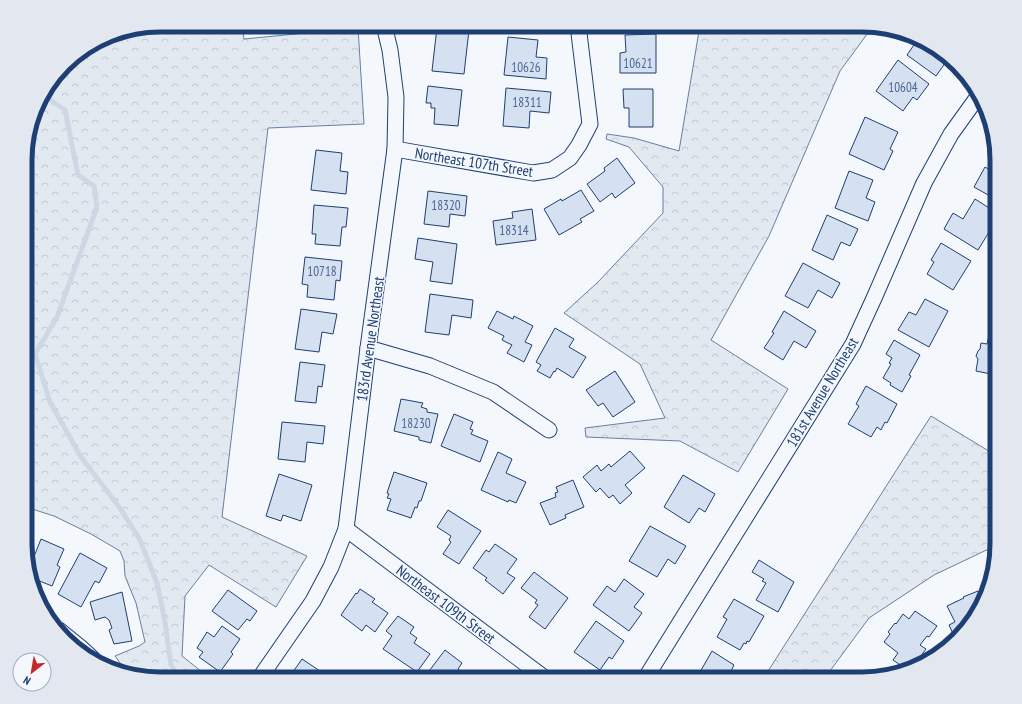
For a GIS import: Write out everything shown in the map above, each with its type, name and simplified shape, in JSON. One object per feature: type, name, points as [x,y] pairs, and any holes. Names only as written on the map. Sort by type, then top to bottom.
[{"type":"street","name":"183rd Avenue Northeast","points":[[264,672],[313,601],[331,567],[346,529],[368,348],[396,149],[396,97],[390,50],[386,32]]},
{"type":"street","name":"Northeast 107th Street","points":[[396,149],[533,173],[552,170],[570,158],[590,124],[579,32]]},
{"type":"street","name":"181st Avenue Northeast","points":[[649,672],[853,344],[924,183],[950,134],[975,100]]},
{"type":"street","points":[[368,348],[430,366],[493,392],[549,430]]},
{"type":"street","name":"Northeast 109th Street","points":[[346,529],[537,672]]},
{"type":"green space","points":[[160,32],[243,32],[244,39],[317,32],[358,32],[364,124],[268,128],[222,517],[307,556],[276,607],[209,565],[185,596],[182,656],[202,672],[152,672],[135,670],[122,666],[115,656],[145,642],[136,603],[125,576],[124,561],[120,551],[91,534],[54,516],[32,509],[32,160],[36,127],[49,96],[64,76],[89,54],[96,49],[127,36]]},
{"type":"green space","points":[[699,32],[869,32],[840,71],[769,236],[711,340],[788,389],[738,472],[680,441],[586,437],[585,428],[665,418],[640,364],[564,313],[598,282],[663,213],[663,187],[629,147],[606,139],[607,134],[634,138],[679,151]]},
{"type":"green space","points":[[931,416],[990,452],[990,548],[934,575],[869,618],[829,672],[767,672]]},
{"type":"building","points":[[436,32],[469,32],[464,74],[432,71]]},
{"type":"building","points":[[656,34],[656,73],[620,73],[620,53],[626,52],[625,35]]},
{"type":"building","points":[[508,37],[538,40],[536,57],[547,58],[546,79],[504,75]]},
{"type":"building","points":[[915,43],[940,58],[945,63],[936,76],[907,55]]},
{"type":"building","points":[[898,60],[929,84],[917,100],[913,97],[903,111],[876,91]]},
{"type":"building","points":[[428,86],[462,90],[458,126],[434,124],[435,108],[431,108],[431,103],[426,103]]},
{"type":"building","points":[[506,88],[551,92],[549,113],[530,111],[529,128],[503,126]]},
{"type":"building","points":[[623,89],[653,89],[653,127],[629,127],[629,108],[624,108]]},
{"type":"building","points":[[865,117],[898,132],[890,149],[893,151],[884,170],[849,154]]},
{"type":"building","points":[[316,150],[342,153],[340,171],[348,172],[346,194],[311,190]]},
{"type":"building","points":[[617,158],[635,183],[615,198],[612,193],[600,202],[587,184],[605,171],[604,168]]},
{"type":"building","points":[[985,167],[990,170],[990,196],[974,187]]},
{"type":"building","points":[[849,171],[873,180],[866,198],[875,202],[868,221],[835,208]]},
{"type":"building","points":[[581,190],[594,211],[580,219],[582,222],[559,235],[544,209]]},
{"type":"building","points":[[428,191],[467,196],[465,216],[450,214],[449,227],[424,224]]},
{"type":"building","points":[[975,199],[990,209],[990,230],[978,250],[944,229],[953,213],[963,219]]},
{"type":"building","points":[[314,205],[348,208],[346,227],[342,227],[340,246],[315,244],[316,234],[312,234]]},
{"type":"building","points":[[532,209],[536,240],[496,245],[493,221],[513,218],[512,212]]},
{"type":"building","points":[[827,215],[858,229],[850,246],[841,242],[833,260],[812,250]]},
{"type":"building","points":[[418,238],[457,244],[452,284],[430,281],[433,262],[415,259]]},
{"type":"building","points":[[941,243],[971,261],[953,290],[927,274],[934,262],[931,260]]},
{"type":"building","points":[[305,257],[342,261],[340,281],[336,280],[334,300],[307,297],[308,285],[302,284]]},
{"type":"building","points":[[803,263],[840,283],[832,298],[818,290],[808,308],[785,296]]},
{"type":"building","points":[[430,294],[473,300],[471,318],[452,315],[449,335],[425,332]]},
{"type":"building","points":[[925,299],[948,311],[929,347],[898,330],[909,312],[916,315]]},
{"type":"building","points":[[301,309],[337,314],[333,334],[322,332],[319,352],[295,349]]},
{"type":"building","points":[[497,311],[513,319],[514,316],[533,326],[525,342],[532,345],[524,362],[507,353],[512,345],[502,340],[504,336],[488,328]]},
{"type":"building","points":[[784,311],[816,331],[806,348],[794,341],[783,360],[764,348],[774,333],[772,332]]},
{"type":"building","points":[[555,328],[574,339],[569,347],[586,357],[573,378],[557,368],[550,378],[537,371],[541,365],[536,362]]},
{"type":"building","points":[[990,335],[990,374],[976,371],[978,359],[976,356],[980,349],[981,343],[987,344]]},
{"type":"building","points":[[894,340],[920,355],[902,392],[890,385],[891,383],[883,378],[891,364],[889,363],[892,358],[886,354]]},
{"type":"building","points":[[300,362],[325,365],[322,387],[318,386],[316,403],[295,401]]},
{"type":"building","points":[[615,371],[635,402],[613,417],[603,403],[598,406],[586,390]]},
{"type":"building","points":[[866,386],[897,404],[887,423],[885,422],[881,430],[877,427],[871,437],[848,424],[859,406],[856,404]]},
{"type":"building","points":[[401,399],[423,403],[421,407],[427,409],[427,412],[438,414],[431,443],[419,440],[419,437],[394,431]]},
{"type":"building","points":[[454,414],[473,422],[470,429],[473,430],[471,434],[488,441],[480,462],[441,446]]},
{"type":"building","points":[[282,422],[325,426],[323,444],[307,442],[305,462],[278,459]]},
{"type":"building","points":[[630,451],[645,468],[625,485],[632,493],[620,504],[613,495],[609,498],[600,488],[596,492],[583,477],[597,465],[601,471],[609,464],[611,467]]},
{"type":"building","points":[[498,452],[512,459],[506,473],[526,482],[516,503],[509,500],[508,502],[481,490]]},
{"type":"building","points":[[394,472],[427,483],[421,501],[419,501],[417,508],[415,507],[411,518],[387,510],[391,499],[387,498],[389,494],[387,493]]},
{"type":"building","points":[[279,474],[312,485],[301,521],[283,515],[281,521],[266,516]]},
{"type":"building","points":[[683,475],[715,494],[705,512],[699,508],[689,523],[664,507]]},
{"type":"building","points":[[573,480],[584,507],[565,515],[566,518],[550,525],[540,503],[556,497],[555,493],[558,492],[556,487]]},
{"type":"building","points":[[448,510],[481,531],[459,564],[443,554],[451,542],[449,540],[451,536],[437,527]]},
{"type":"building","points":[[650,526],[686,546],[675,564],[668,559],[657,577],[629,561]]},
{"type":"building","points":[[41,539],[64,549],[57,565],[60,567],[52,586],[37,580],[33,559]]},
{"type":"building","points":[[495,544],[517,559],[507,573],[515,578],[503,594],[485,580],[487,578],[473,568],[486,550],[489,552]]},
{"type":"building","points":[[80,553],[107,568],[99,583],[95,581],[81,607],[58,594]]},
{"type":"building","points":[[759,560],[794,582],[778,612],[756,600],[766,583],[762,581],[764,579],[752,572]]},
{"type":"building","points":[[534,572],[568,598],[545,629],[529,617],[538,605],[535,603],[537,600],[521,588]]},
{"type":"building","points":[[624,579],[644,594],[634,607],[642,613],[629,631],[593,605],[607,586],[615,592]]},
{"type":"building","points":[[360,589],[375,599],[372,602],[388,613],[375,632],[366,625],[362,631],[341,615]]},
{"type":"building","points":[[228,590],[257,611],[250,621],[247,619],[238,630],[212,611]]},
{"type":"building","points":[[978,591],[980,594],[964,622],[953,635],[949,625],[955,622],[947,606],[964,598],[963,597]]},
{"type":"building","points":[[122,592],[132,641],[114,644],[109,630],[112,628],[109,620],[105,617],[95,620],[90,602]]},
{"type":"building","points":[[734,599],[764,616],[749,642],[747,641],[746,644],[744,643],[740,650],[717,637],[727,619],[723,617]]},
{"type":"building","points":[[915,611],[937,626],[929,637],[927,636],[920,645],[926,649],[918,659],[901,666],[893,660],[898,653],[884,642],[890,634],[888,632],[903,614],[909,619]]},
{"type":"building","points":[[398,616],[414,627],[410,633],[417,638],[414,643],[430,654],[417,672],[383,649],[392,636],[386,631]]},
{"type":"building","points":[[596,621],[624,641],[612,659],[609,657],[600,670],[574,652]]},
{"type":"building","points":[[222,626],[240,639],[231,652],[233,654],[220,672],[199,657],[203,652],[197,648],[207,632],[214,637]]},
{"type":"building","points":[[445,650],[462,663],[458,669],[462,672],[428,672]]},
{"type":"building","points":[[712,651],[734,665],[730,672],[700,672]]},
{"type":"building","points":[[302,659],[322,672],[293,672]]},
{"type":"waterway","points":[[48,98],[65,110],[78,175],[94,186],[97,207],[57,317],[35,354],[50,402],[81,457],[120,508],[140,540],[157,583],[165,622],[171,665],[176,672]]}]
